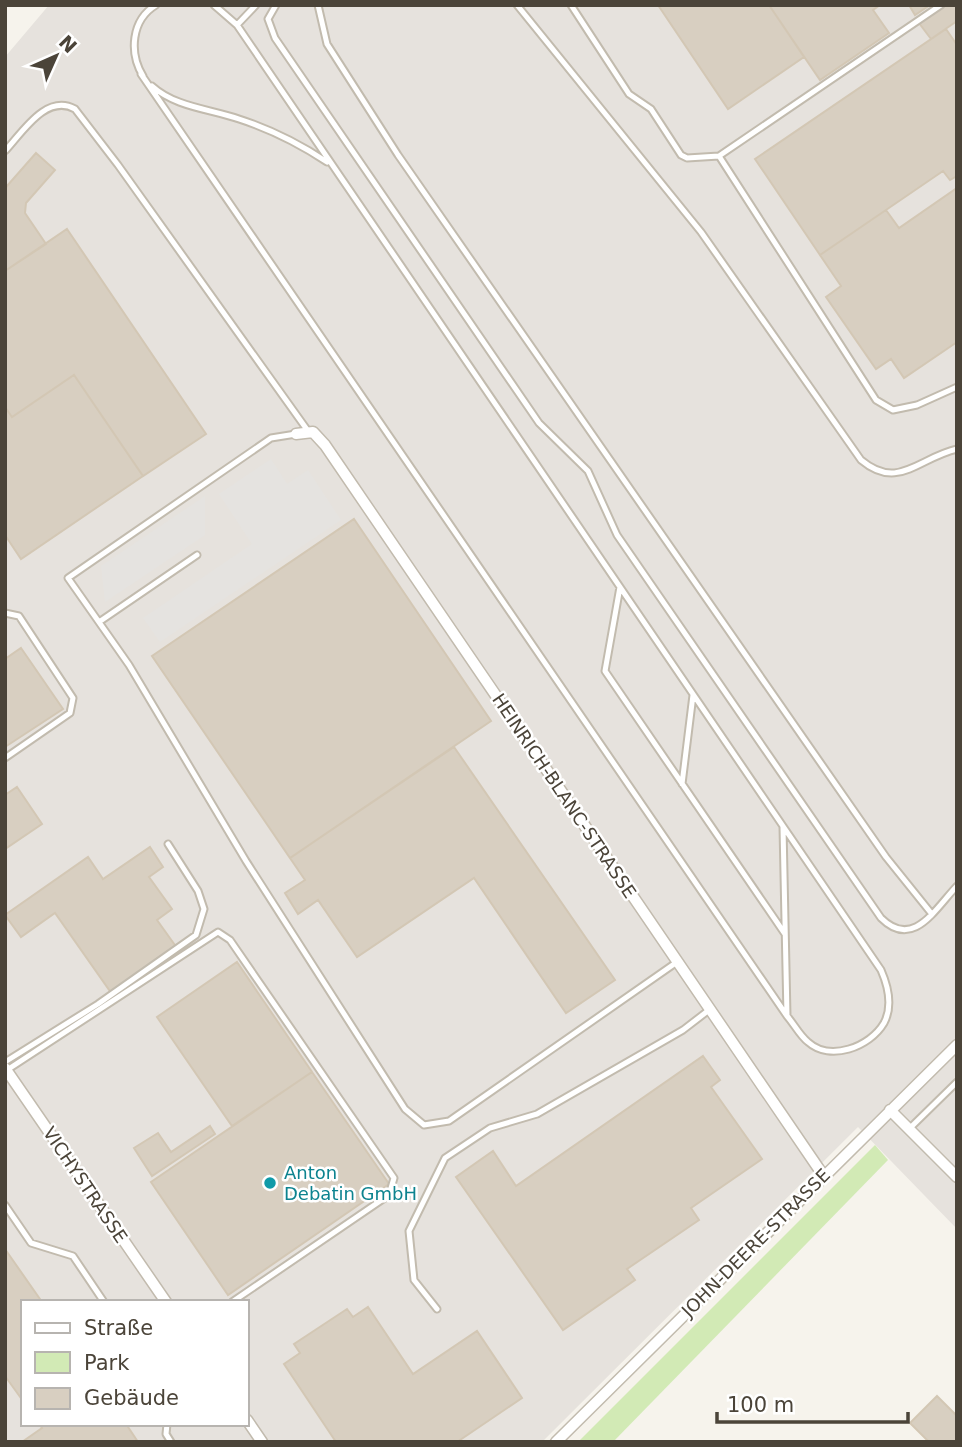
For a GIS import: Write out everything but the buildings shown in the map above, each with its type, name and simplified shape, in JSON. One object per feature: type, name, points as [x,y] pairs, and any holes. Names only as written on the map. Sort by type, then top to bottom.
[{"type":"street","points":[[296,434],[308,432]]},
{"type":"street","name":"HEINRICH-BLANC-STRASSE","points":[[308,432],[325,445],[823,1175]]},
{"type":"street","name":"JOHN-DEERE-STRASSE","points":[[556,1442],[823,1175],[955,1049]]},
{"type":"street","name":"VICHYSTRASSE","points":[[6,1066],[165,1300]]},
{"type":"street","points":[[890,1110],[957,1177]]},
{"type":"street","points":[[248,1422],[261,1442]]},
{"type":"lane","points":[[156,5],[150,9],[134,35],[133,53],[141,74],[787,1016],[809,1044],[828,1051],[845,1051],[872,1037],[884,1022],[889,1005],[888,987],[881,970],[237,25],[214,5]]},
{"type":"lane","points":[[237,25],[256,5]]},
{"type":"lane","points":[[276,5],[268,19],[275,38],[539,423],[588,471],[617,535],[881,918],[891,927],[912,929],[932,913],[957,886]]},
{"type":"lane","points":[[318,5],[327,44],[398,155],[886,857],[932,913]]},
{"type":"lane","points":[[517,5],[701,232],[861,460],[876,472],[895,475],[957,450]]},
{"type":"lane","points":[[571,5],[629,94],[651,109],[681,155],[687,158],[719,156],[941,5]]},
{"type":"lane","points":[[141,74],[170,99],[240,119],[301,145],[332,166]]},
{"type":"lane","points":[[5,151],[40,114],[55,105],[66,104],[75,109],[118,164],[308,432]]},
{"type":"lane","points":[[719,156],[876,400],[893,410],[917,405],[957,387]]},
{"type":"lane","points":[[296,434],[271,438],[68,578],[129,665],[246,861],[405,1109],[424,1125],[449,1121],[677,962]]},
{"type":"lane","points":[[99,622],[197,555]]},
{"type":"lane","points":[[620,587],[604,671],[785,934]]},
{"type":"lane","points":[[5,613],[19,616],[73,698],[70,713],[5,758]]},
{"type":"lane","points":[[682,784],[693,695]]},
{"type":"lane","points":[[783,827],[787,1016]]},
{"type":"lane","points":[[6,1066],[196,935],[204,909],[198,891],[169,844]]},
{"type":"lane","points":[[6,1066],[218,932],[230,940],[394,1178],[389,1195],[235,1300]]},
{"type":"lane","points":[[437,1309],[414,1280],[409,1231],[445,1158],[489,1128],[537,1114],[683,1030],[709,1010]]},
{"type":"lane","points":[[909,1129],[957,1082]]},
{"type":"lane","points":[[5,1205],[31,1243],[73,1256],[103,1300]]},
{"type":"lane","points":[[167,1426],[166,1434],[172,1442]]},
{"type":"shaded area","points":[[49,5],[957,5],[957,1229],[858,1127],[542,1442],[5,1442],[5,57]]},
{"type":"shaded area","points":[[271,459],[287,484],[308,470],[341,520],[160,642],[143,618],[252,544],[219,494]]},
{"type":"shaded area","points":[[205,496],[205,535],[105,602],[101,566]]},
{"type":"green space","points":[[875,1145],[888,1160],[613,1442],[578,1442]]},
{"type":"place","name":"Anton Debatin GmbH","points":[[270,1183]]}]
